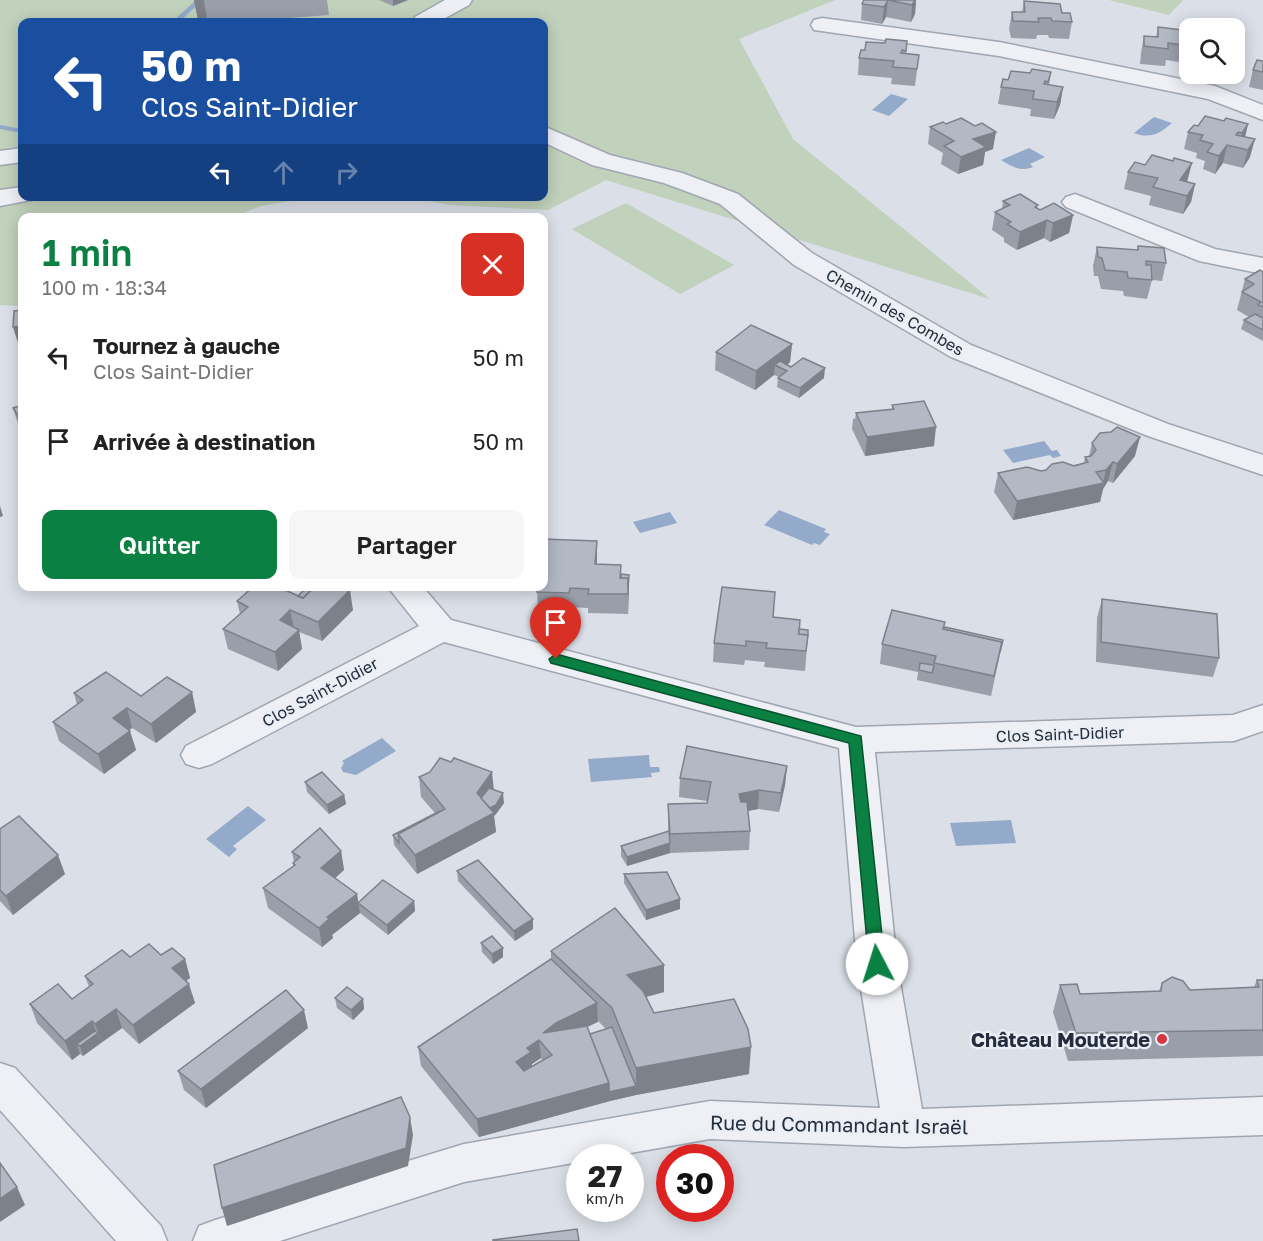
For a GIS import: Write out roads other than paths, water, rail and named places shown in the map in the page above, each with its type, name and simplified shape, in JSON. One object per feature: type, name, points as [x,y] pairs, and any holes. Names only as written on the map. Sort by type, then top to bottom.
[{"type":"street","points":[[430,18],[461,0]]},
{"type":"street","points":[[822,25],[999,49],[1215,93],[1263,113]]},
{"type":"street","name":"Chemin des Combes","points":[[548,135],[601,160],[673,178],[729,199],[803,259],[961,351],[1158,430],[1263,465]]},
{"type":"street","points":[[0,158],[18,156]]},
{"type":"street","points":[[0,198],[18,196]]},
{"type":"street","points":[[1075,202],[1208,255],[1263,266]]},
{"type":"street","points":[[407,591],[440,629]]},
{"type":"street","name":"Clos Saint-Didier","points":[[199,755],[440,629],[856,740],[1234,728],[1263,718]]},
{"type":"street","points":[[856,740],[877,964],[904,1128]]},
{"type":"street","points":[[0,1081],[145,1241]]},
{"type":"street","name":"Rue du Commandant Israël","points":[[215,1241],[464,1163],[710,1120],[904,1128],[1263,1116]]},
{"type":"water","points":[[891,94],[908,99],[889,116],[872,110]]},
{"type":"water","points":[[1154,117],[1172,123],[1154,134],[1145,136],[1134,133]]},
{"type":"water","points":[[1029,148],[1045,157],[1030,164],[1033,167],[1020,169],[1001,160]]},
{"type":"water","points":[[1044,441],[1052,451],[1057,450],[1061,456],[1053,458],[1050,455],[1013,463],[1003,450]]},
{"type":"water","points":[[779,510],[826,529],[824,532],[830,534],[820,545],[814,543],[812,545],[764,525]]},
{"type":"water","points":[[670,512],[677,523],[640,533],[633,522]]},
{"type":"water","points":[[382,738],[396,751],[356,775],[343,772],[341,768],[344,763],[342,761]]},
{"type":"water","points":[[649,755],[650,767],[659,767],[660,772],[651,773],[652,777],[591,782],[588,759]]},
{"type":"water","points":[[248,806],[266,820],[233,846],[237,849],[229,857],[206,839]]},
{"type":"water","points":[[1011,820],[1016,843],[956,846],[950,823]]},
{"type":"waterway","points":[[180,18],[200,0]]},
{"type":"waterway","points":[[0,127],[18,130]]},
{"type":"place","name":"Château Mouterde","points":[[1162,1039]]}]
